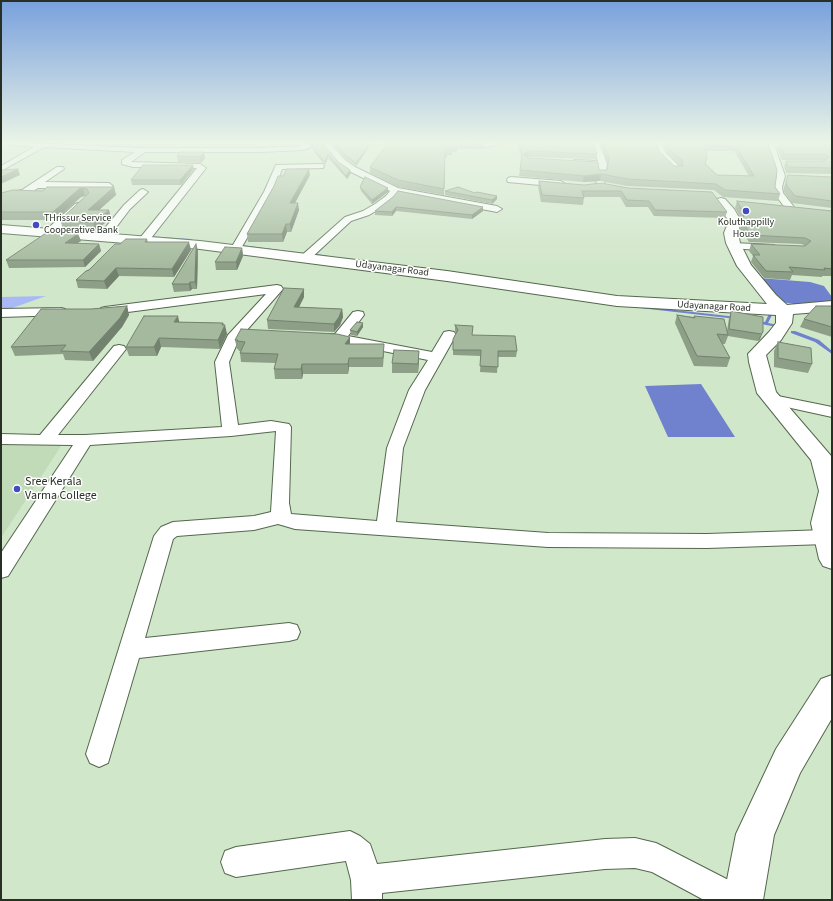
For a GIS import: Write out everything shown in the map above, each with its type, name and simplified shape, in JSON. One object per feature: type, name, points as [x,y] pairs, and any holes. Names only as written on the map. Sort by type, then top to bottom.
[{"type":"street","points":[[144,240],[188,184]]},
{"type":"street","points":[[235,250],[272,184]]},
{"type":"street","points":[[384,184],[395,190],[498,209]]},
{"type":"street","points":[[553,184],[573,186]]},
{"type":"street","points":[[780,184],[778,187],[779,193],[793,208]]},
{"type":"street","points":[[1,197],[26,192],[36,185],[109,186]]},
{"type":"street","points":[[305,258],[348,219],[366,213],[378,206],[389,198],[395,190]]},
{"type":"street","points":[[104,236],[128,207],[144,192]]},
{"type":"street","points":[[737,203],[718,199],[730,212],[735,221],[731,233],[734,246],[744,266],[770,298],[783,310],[785,316],[784,324],[775,336],[757,354],[758,362],[767,393],[822,459],[831,491],[823,523],[832,559]]},
{"type":"street","points":[[50,232],[85,200]]},
{"type":"street","points":[[775,206],[793,208]]},
{"type":"street","name":"Udayanagar Road","points":[[1,229],[104,236],[305,258],[447,276],[617,301],[783,310],[832,306]]},
{"type":"street","points":[[112,248],[122,238]]},
{"type":"street","points":[[734,246],[787,248]]},
{"type":"street","points":[[91,312],[277,289],[233,338],[222,362],[230,431]]},
{"type":"street","points":[[1,313],[72,313]]},
{"type":"street","points":[[338,338],[358,315]]},
{"type":"street","points":[[239,332],[254,333]]},
{"type":"street","points":[[386,528],[395,448],[417,390],[449,335]]},
{"type":"street","points":[[306,337],[338,338],[436,357]]},
{"type":"street","points":[[45,440],[119,349]]},
{"type":"street","points":[[773,400],[832,412]]},
{"type":"street","points":[[1,439],[85,440],[230,431],[271,426],[283,427],[280,503],[281,517]]},
{"type":"street","points":[[1,570],[85,440]]},
{"type":"street","points":[[99,754],[164,536],[174,529],[264,522],[281,517],[295,522],[548,540],[707,541],[826,537]]},
{"type":"street","points":[[131,649],[289,632]]},
{"type":"street","points":[[743,900],[755,834],[788,761],[832,689]]},
{"type":"street","points":[[236,862],[350,846],[360,854],[367,890],[605,854],[635,853],[656,858],[735,900]]},
{"type":"shaded area","points":[[759,278],[810,282],[824,286],[832,297],[832,303],[794,304],[775,301]]},
{"type":"shaded area","points":[[46,296],[1,312],[1,297]]},
{"type":"shaded area","points":[[701,384],[735,437],[668,437],[645,386]]},
{"type":"shaded area","name":"Sree Kerala Varma College","points":[[65,440],[1,538],[1,441]]},
{"type":"building","points":[[275,184],[301,184],[290,203],[298,203],[290,224],[286,224],[282,234],[247,234]]},
{"type":"building","points":[[361,184],[380,184],[388,188],[372,200],[360,187]]},
{"type":"building","points":[[419,184],[444,184],[444,189]]},
{"type":"building","points":[[540,184],[607,184],[628,188],[712,192],[727,212],[655,210],[649,201],[627,200],[621,191],[582,191],[584,198],[542,195]]},
{"type":"building","points":[[716,184],[775,184],[775,187],[780,194],[725,190]]},
{"type":"building","points":[[787,184],[832,184],[832,201],[795,196]]},
{"type":"building","points":[[47,187],[114,187],[88,210],[109,210],[93,223],[60,220],[89,193],[87,189],[83,188],[79,189],[53,212],[1,212],[1,193],[13,190],[43,191]]},
{"type":"building","points":[[458,187],[475,193],[477,192],[497,196],[492,200],[445,191]]},
{"type":"building","points":[[398,191],[483,207],[472,215],[396,207],[392,212],[375,211],[393,197]]},
{"type":"building","points":[[737,201],[832,211],[832,269],[824,268],[825,270],[789,267],[793,272],[766,271],[753,255],[760,255],[751,244],[805,246],[811,241],[805,238],[751,235],[743,223],[744,214]]},
{"type":"building","points":[[49,231],[78,234],[65,243],[99,244],[83,260],[6,260]]},
{"type":"building","points":[[126,239],[147,239],[145,242],[189,242],[172,269],[116,268],[104,281],[76,280],[89,270],[115,244],[120,244]]},
{"type":"building","points":[[196,244],[195,282],[190,282],[189,284],[172,284]]},
{"type":"building","points":[[225,247],[242,248],[236,262],[215,262]]},
{"type":"building","points":[[284,288],[304,289],[294,307],[342,309],[339,317],[334,324],[267,320]]},
{"type":"building","points":[[127,306],[120,318],[89,352],[61,351],[66,345],[11,347],[41,309],[91,309]]},
{"type":"building","points":[[816,306],[832,306],[832,327],[804,319]]},
{"type":"building","points":[[731,311],[763,317],[763,332],[761,334],[729,329]]},
{"type":"building","points":[[677,315],[695,318],[694,316],[724,319],[728,335],[717,334],[730,358],[697,356]]},
{"type":"building","points":[[144,316],[178,316],[174,322],[223,323],[222,325],[225,325],[218,340],[159,338],[154,347],[126,347]]},
{"type":"building","points":[[357,322],[363,323],[357,332],[350,330]]},
{"type":"building","points":[[455,325],[473,326],[472,335],[515,336],[517,351],[498,351],[498,367],[480,366],[481,350],[453,350],[453,339],[458,330]]},
{"type":"building","points":[[241,329],[337,334],[350,337],[345,344],[384,344],[383,358],[349,358],[348,364],[302,364],[301,369],[274,369],[278,354],[240,353],[245,342],[235,340]]},
{"type":"building","points":[[778,342],[811,348],[812,364],[778,358]]},
{"type":"building","points":[[394,350],[419,351],[418,364],[392,363]]},
{"type":"waterway","points":[[148,237],[191,240]]},
{"type":"waterway","points":[[243,246],[308,254]]},
{"type":"waterway","points":[[311,254],[329,257]]},
{"type":"waterway","points":[[640,307],[737,318]]},
{"type":"waterway","points":[[766,324],[770,315]]},
{"type":"waterway","points":[[757,322],[766,324]]},
{"type":"waterway","points":[[766,324],[776,326]]},
{"type":"waterway","points":[[793,332],[817,341],[832,353]]},
{"type":"place","name":"Koluthappilly House","points":[[746,211]]},
{"type":"place","name":"THrissur Service Cooperative Bank","points":[[36,225]]},
{"type":"place","name":"Sree Kerala Varma College","points":[[17,489]]}]
